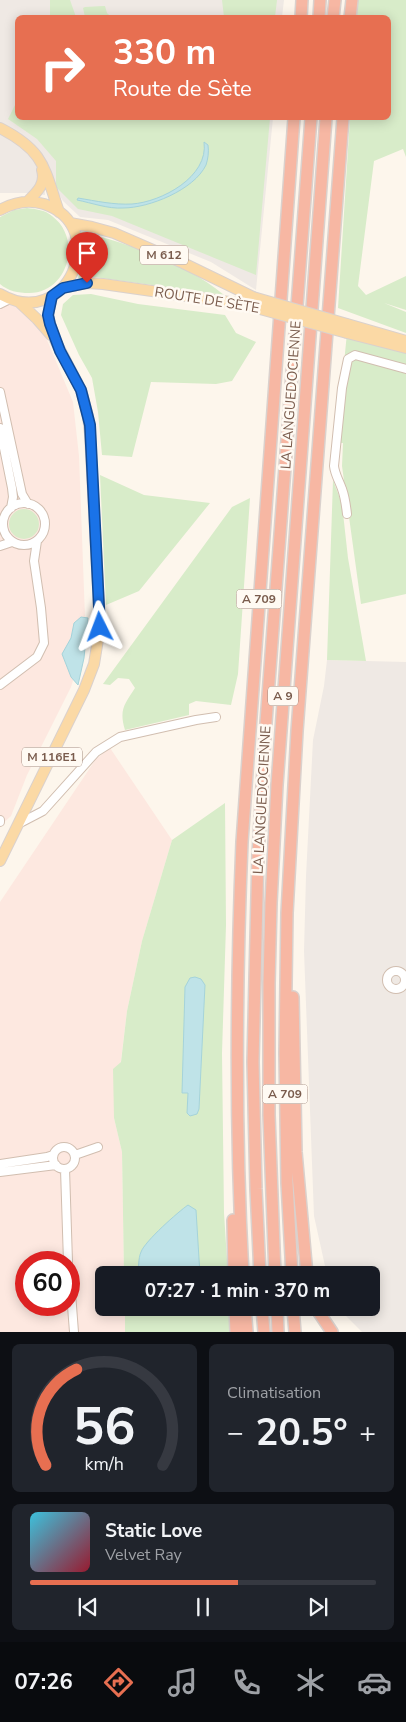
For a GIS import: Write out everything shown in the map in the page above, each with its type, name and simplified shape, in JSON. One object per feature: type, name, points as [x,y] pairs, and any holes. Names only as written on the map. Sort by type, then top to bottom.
[{"type":"highway","points":[[301,15],[302,0]]},
{"type":"highway","points":[[319,15],[320,0]]},
{"type":"highway","points":[[333,15],[335,0]]},
{"type":"highway","points":[[350,15],[352,0]]},
{"type":"highway","name":"A 709","points":[[243,1266],[237,1080],[238,945],[243,814],[294,120]]},
{"type":"highway","name":"LA LANGUEDOCIENNE","points":[[260,1266],[253,1071],[256,889],[265,736],[311,120]]},
{"type":"highway","name":"LA LANGUEDOCIENNE","points":[[275,1266],[269,1106],[268,983],[271,903],[277,776],[326,120]]},
{"type":"highway","name":"A 709","points":[[292,1266],[287,1183],[285,1053],[288,879],[297,731],[343,120]]},
{"type":"highway","points":[[288,879],[294,1019],[296,1152],[306,1266]]},
{"type":"highway","points":[[234,1266],[233,1150],[237,1080]]},
{"type":"highway","points":[[235,1316],[236,1332]]},
{"type":"highway","points":[[246,1316],[247,1332]]},
{"type":"highway","points":[[263,1316],[264,1332]]},
{"type":"highway","points":[[277,1316],[278,1332]]},
{"type":"highway","points":[[294,1316],[295,1332]]},
{"type":"highway","points":[[321,1316],[332,1332]]},
{"type":"main road","points":[[0,128],[24,142],[38,157],[49,178],[59,212]]},
{"type":"main road","points":[[0,210],[8,205],[24,201],[41,187],[44,176],[38,157]]},
{"type":"main road","points":[[0,200],[39,202],[50,206],[70,223],[76,236],[78,250],[77,264],[72,277],[63,288],[52,296],[42,301],[30,303],[9,302],[0,294]]},
{"type":"main road","name":"ROUTE DE SÈTE","points":[[70,223],[119,235],[191,267],[253,302],[406,348]]},
{"type":"main road","name":"ROUTE DE SÈTE","points":[[63,288],[87,283],[103,284],[236,303],[253,302]]},
{"type":"main road","name":"M 116E1","points":[[0,861],[84,690],[94,664],[100,627],[90,425],[81,390],[55,340],[48,315],[52,296]]},
{"type":"main road","name":"M 116E1","points":[[9,302],[37,319],[55,340]]},
{"type":"main road","name":"ROUTE DE SÈTE","points":[[347,329],[406,342]]},
{"type":"street","points":[[347,514],[346,502],[335,475],[334,466],[342,388],[344,386],[348,358],[354,355],[406,369]]},
{"type":"street","points":[[0,392],[22,494],[28,504]]},
{"type":"street","points":[[0,428],[12,488],[11,508]]},
{"type":"street","points":[[0,685],[36,657],[44,644],[34,561],[37,541],[45,529],[44,517],[37,508],[28,504],[19,504],[11,508],[4,517],[2,529],[6,536],[12,542],[25,546],[37,541]]},
{"type":"street","points":[[0,546],[12,542]]},
{"type":"street","points":[[25,546],[34,561]]},
{"type":"street","points":[[20,823],[43,811],[96,752],[120,737],[216,717]]},
{"type":"street","points":[[0,1164],[47,1158],[53,1155],[57,1149],[64,1146],[71,1149],[76,1159],[72,1166],[65,1169],[56,1165],[0,1172]]},
{"type":"street","points":[[75,1155],[98,1147]]},
{"type":"street","points":[[53,1155],[56,1165]]},
{"type":"street","points":[[65,1169],[68,1251]]},
{"type":"street","points":[[73,1316],[74,1332]]},
{"type":"shaded area","points":[[0,0],[284,0],[282,15],[15,15],[15,120],[273,120],[256,290],[211,262],[108,220],[80,217],[63,201],[44,169],[45,195],[0,193]]},
{"type":"shaded area","points":[[0,298],[34,319],[45,335],[73,402],[79,456],[85,617],[79,661],[71,687],[27,775],[11,816],[0,826]]},
{"type":"shaded area","points":[[327,660],[406,662],[406,1332],[362,1332],[346,1316],[380,1316],[380,1266],[325,1266],[314,1216],[304,951],[313,740],[324,686]]},
{"type":"shaded area","points":[[110,748],[172,840],[142,941],[127,1011],[114,1118],[122,1152],[124,1266],[95,1266],[95,1316],[125,1316],[125,1332],[0,1332],[0,902],[96,759]]},
{"type":"green space","points":[[50,0],[70,0],[75,15],[50,15]]},
{"type":"green space","points":[[222,0],[277,0],[275,15],[224,15]]},
{"type":"green space","points":[[358,0],[406,0],[406,157],[403,149],[374,161],[358,286],[366,295],[406,276],[406,310],[384,303],[406,312],[406,333],[338,308],[350,120],[391,120],[391,15],[356,15]]},
{"type":"green space","points":[[105,6],[109,15],[85,15],[83,8]]},
{"type":"green space","points":[[15,105],[15,120],[270,120],[256,275],[112,216],[78,209],[56,187],[56,161],[37,139],[8,119]]},
{"type":"green space","points":[[37,209],[49,214],[62,226],[69,250],[67,263],[62,275],[53,284],[42,291],[21,293],[0,284],[0,217],[14,210]]},
{"type":"green space","points":[[80,231],[137,248],[174,264],[208,283],[224,295],[94,277],[78,278],[85,254],[85,244]]},
{"type":"green space","points":[[91,294],[138,304],[225,315],[236,333],[256,342],[232,381],[216,384],[151,382],[132,457],[102,455],[98,412],[92,378],[79,355],[61,315],[63,304],[73,295]]},
{"type":"green space","points":[[347,333],[406,348],[406,594],[361,604],[342,466],[343,443],[336,443]]},
{"type":"green space","points":[[100,475],[144,495],[210,503],[139,591],[106,605]]},
{"type":"green space","points":[[333,480],[342,504],[348,558],[366,661],[327,660]]},
{"type":"green space","points":[[250,498],[238,674],[231,705],[196,701],[189,704],[189,715],[125,730],[122,717],[123,712],[135,688],[129,679],[118,678],[110,685],[103,684],[232,507]]},
{"type":"green space","points":[[24,509],[35,513],[39,524],[35,535],[24,539],[13,535],[9,524],[13,513]]},
{"type":"green space","points":[[225,803],[226,925],[222,1053],[224,1213],[227,1266],[124,1266],[122,1152],[114,1118],[113,1069],[121,1062],[127,1011],[142,941],[172,840]]},
{"type":"green space","points":[[125,1316],[231,1316],[232,1332],[125,1332]]},
{"type":"water","points":[[204,142],[208,145],[206,165],[192,182],[170,196],[145,205],[123,208],[106,207],[77,200],[78,198],[132,204],[144,202],[169,193],[191,176],[199,166],[204,155]]},
{"type":"water","points":[[81,617],[88,618],[84,658],[78,685],[71,677],[62,654],[71,638],[74,623]]},
{"type":"water","points":[[190,978],[201,979],[205,985],[199,1109],[197,1114],[190,1116],[187,1113],[188,1093],[182,1093],[185,987]]},
{"type":"water","points":[[188,1205],[196,1210],[199,1266],[138,1266],[139,1257],[144,1247]]},
{"type":"route","points":[[87,283],[63,288],[52,296],[48,315],[55,340],[81,390],[90,425],[100,627]]}]
